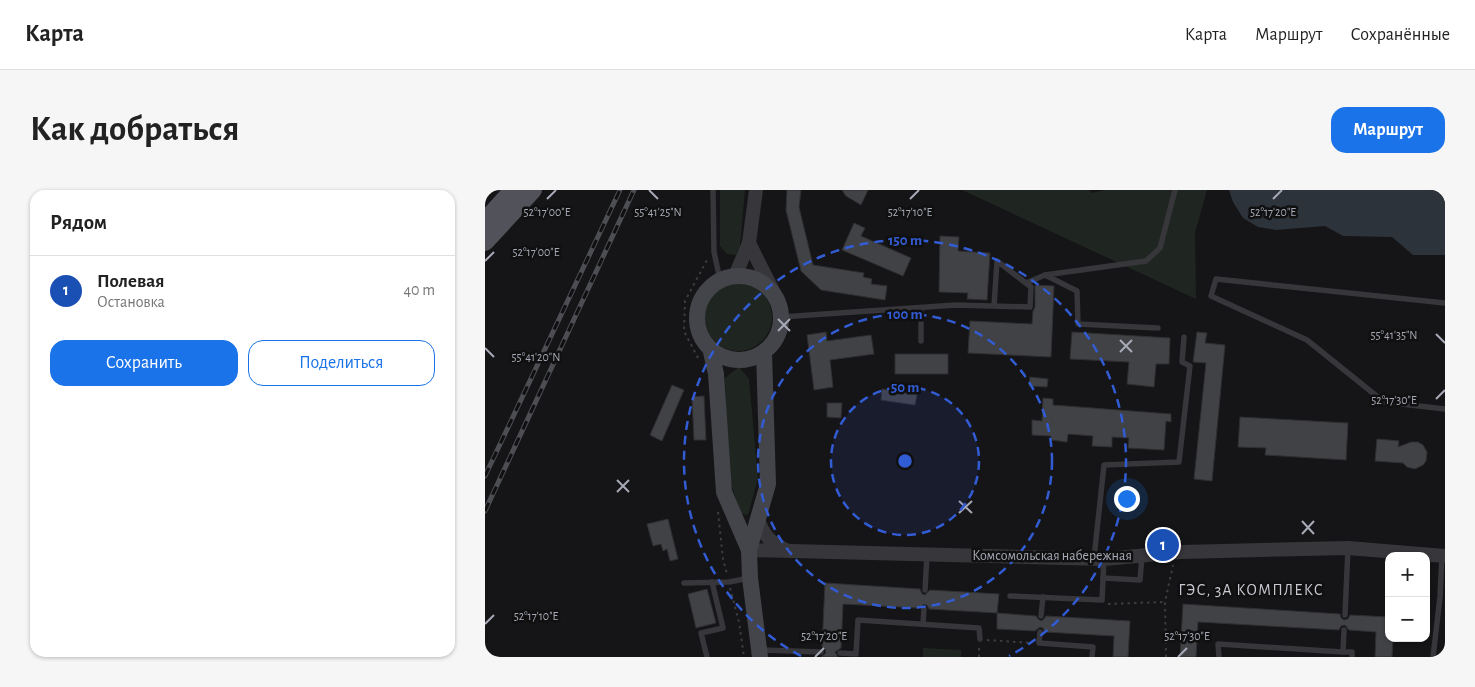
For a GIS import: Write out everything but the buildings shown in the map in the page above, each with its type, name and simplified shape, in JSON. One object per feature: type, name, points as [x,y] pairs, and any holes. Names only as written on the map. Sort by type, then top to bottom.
[{"type":"main road","points":[[485,220],[513,190]]},
{"type":"main road","points":[[485,242],[533,190]]},
{"type":"main road","points":[[711,352],[730,360],[741,361],[765,352],[777,337],[781,324],[777,300],[769,288],[758,280],[747,276],[728,278],[712,285],[704,294],[698,307],[697,318],[698,330],[711,352],[716,374],[724,492],[749,550]]},
{"type":"main road","points":[[760,654],[750,578],[749,550],[768,484],[765,352]]},
{"type":"street","points":[[728,278],[749,243],[756,190]]},
{"type":"street","points":[[749,243],[777,300]]},
{"type":"street","points":[[758,519],[761,530],[767,538],[786,551]]},
{"type":"street","name":"Комсомольская набережная","points":[[749,550],[1099,559],[1175,553],[1348,548],[1443,556]]},
{"type":"lane","points":[[713,190],[714,252],[728,278]]},
{"type":"lane","points":[[1025,283],[1045,275],[1146,261],[1160,248],[1175,190]]},
{"type":"lane","points":[[781,316],[956,305],[1030,307],[1031,287],[997,261],[994,306]]},
{"type":"lane","points":[[1045,275],[1077,291],[1078,324],[1158,328]]},
{"type":"lane","points":[[1445,303],[1216,279],[1211,296],[1307,340],[1384,402],[1445,409]]},
{"type":"lane","points":[[921,308],[921,341]]},
{"type":"lane","points":[[1010,596],[1102,600],[1103,578],[1099,559],[1103,465],[1179,462],[1190,366],[1182,362],[1184,336]]},
{"type":"lane","points":[[1345,615],[1348,548]]},
{"type":"lane","points":[[925,590],[927,555]]},
{"type":"lane","points":[[1103,578],[1140,580],[1142,556]]},
{"type":"lane","points":[[1433,657],[1443,556]]},
{"type":"lane","points":[[684,583],[729,582],[750,578]]},
{"type":"lane","points":[[707,657],[701,633],[723,628],[712,582]]},
{"type":"lane","points":[[1041,616],[1043,597]]},
{"type":"lane","points":[[923,624],[924,609]]},
{"type":"lane","points":[[840,653],[855,655],[858,620],[979,628],[980,640]]},
{"type":"lane","points":[[1343,652],[1344,630]]},
{"type":"lane","points":[[1040,632],[1039,643],[1093,647],[1092,657]]},
{"type":"lane","points":[[1219,657],[1218,644],[1352,652],[1352,657]]},
{"type":"lane","points":[[760,654],[821,652]]},
{"type":"path","points":[[1166,657],[1165,602],[1175,553]]},
{"type":"path","points":[[1102,600],[1110,605],[1165,602]]},
{"type":"path","points":[[979,657],[980,640],[1039,643]]},
{"type":"shaded area","points":[[720,190],[745,190],[740,246],[736,255],[727,254],[720,246]]},
{"type":"shaded area","points":[[962,190],[1089,190],[1092,193],[1104,190],[1207,190],[1195,233],[1196,299]]},
{"type":"shaded area","points":[[1229,190],[1445,190],[1445,255],[1413,255],[1392,237],[1343,236],[1325,226],[1276,230],[1258,227],[1243,218],[1233,202]]},
{"type":"shaded area","points":[[738,283],[751,285],[762,293],[770,304],[772,317],[770,330],[762,341],[751,349],[738,351],[725,349],[714,341],[706,330],[704,317],[706,304],[714,293],[725,285]]},
{"type":"shaded area","points":[[739,367],[749,379],[758,478],[748,515],[741,514],[728,475],[725,378]]},
{"type":"shaded area","points":[[923,648],[961,650],[961,657],[923,657]]},
{"type":"railway","points":[[485,476],[620,190]]},
{"type":"railway","points":[[485,511],[634,190]]},
{"type":"place","name":"Полевая","points":[[1163,545]]},
{"type":"district","name":"ГЭС, 3А КОМПЛЕКС","points":[[1251,590]]}]
